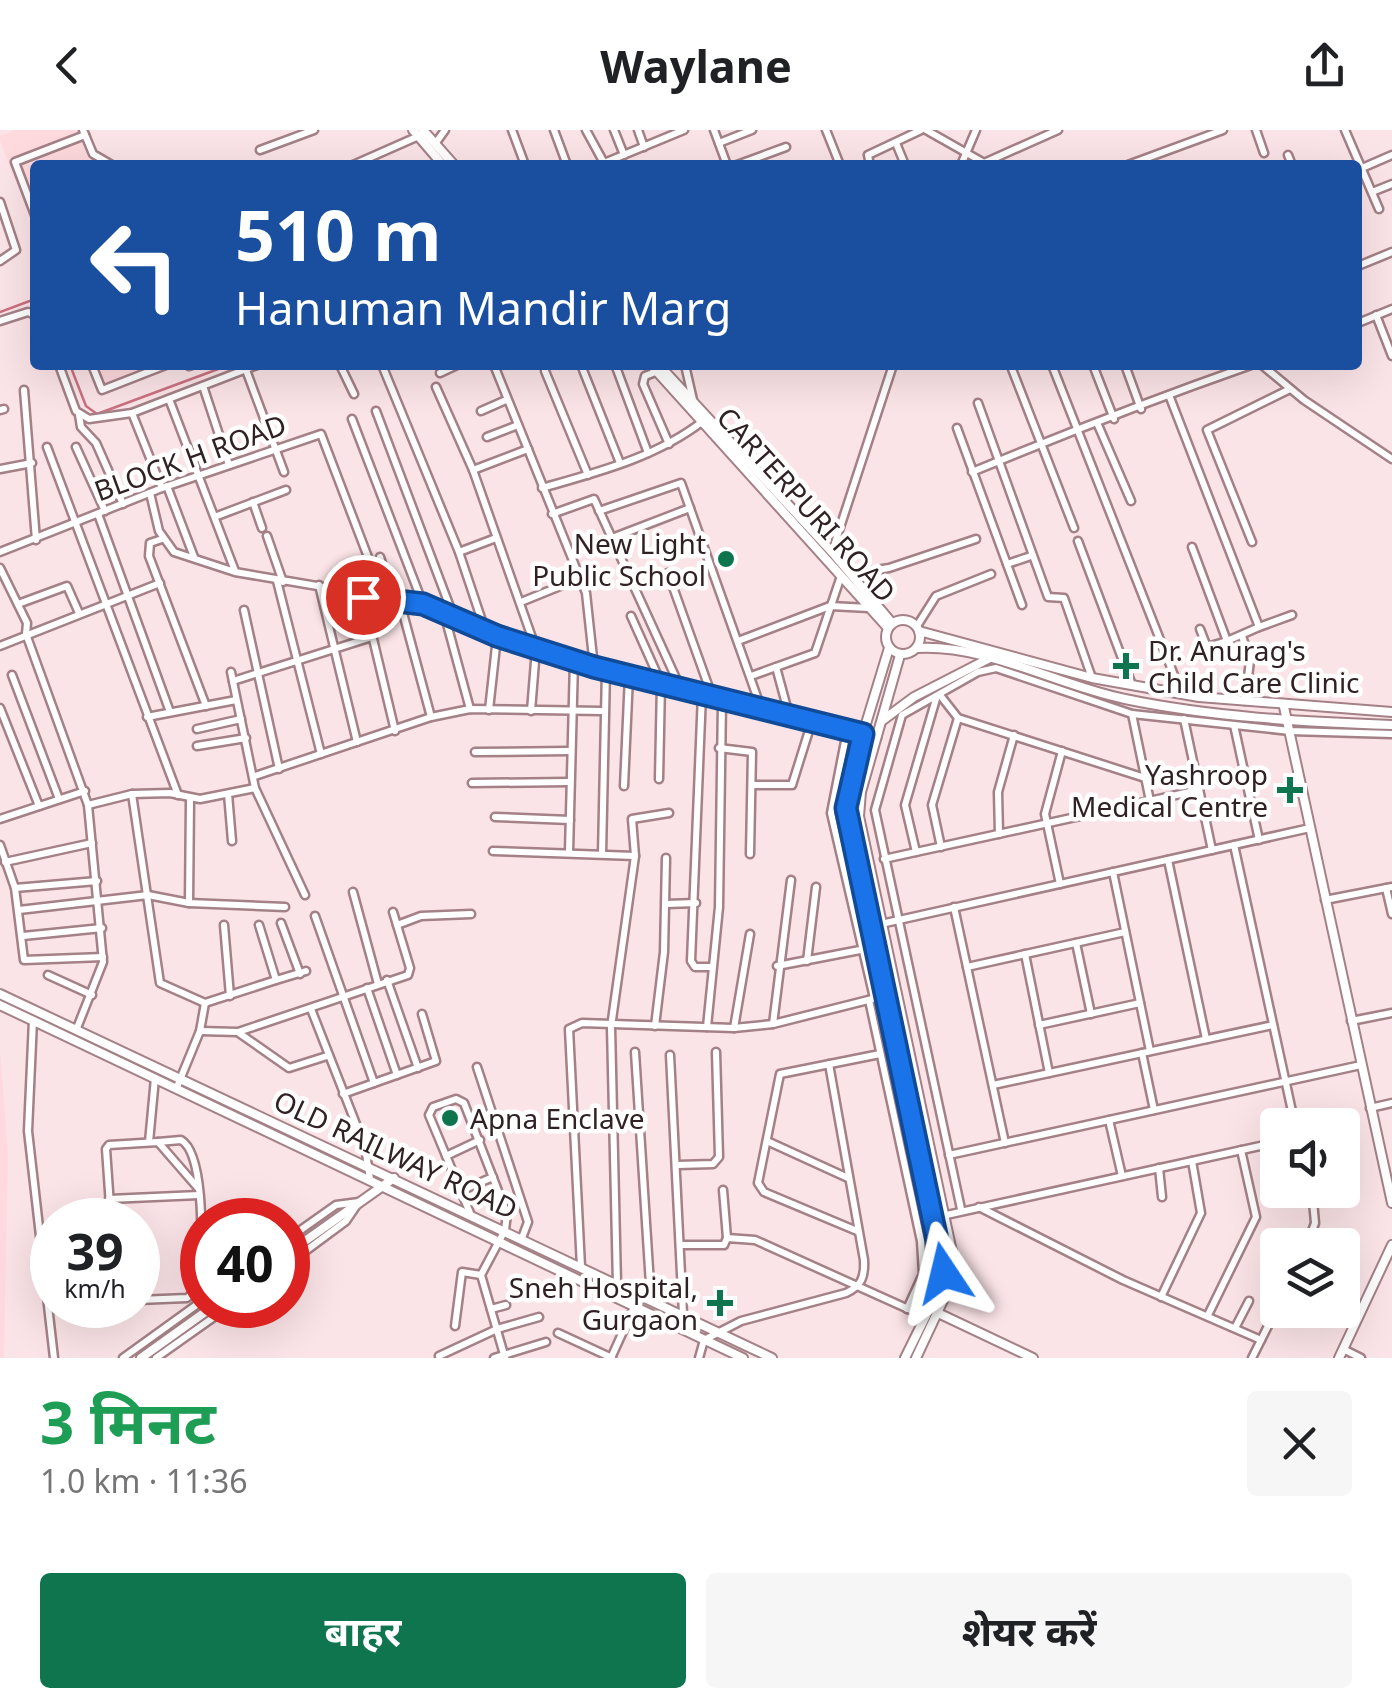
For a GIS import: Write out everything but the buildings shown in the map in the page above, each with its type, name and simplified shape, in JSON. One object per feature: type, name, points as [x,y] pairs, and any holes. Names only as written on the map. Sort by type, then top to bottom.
[{"type":"main road","points":[[420,132],[449,160]]},
{"type":"main road","points":[[420,132],[440,160]]},
{"type":"main road","name":"CARTERPURI ROAD","points":[[659,370],[693,400],[852,574],[890,626]]},
{"type":"main road","name":"CARTERPURI ROAD","points":[[659,370],[869,608],[890,626]]},
{"type":"main road","points":[[905,1358],[954,1268],[846,808],[889,648],[890,626],[905,620],[918,629],[1092,678],[1132,685],[1284,706],[1392,712]]},
{"type":"main road","points":[[917,648],[918,629]]},
{"type":"main road","points":[[889,648],[900,654],[938,646],[1125,699],[1288,718],[1392,725]]},
{"type":"main road","points":[[876,924],[859,805],[900,654]]},
{"type":"main road","points":[[883,720],[923,691],[988,658]]},
{"type":"main road","points":[[1284,706],[1392,1203]]},
{"type":"main road","name":"OLD RAILWAY ROAD","points":[[0,994],[77,1028],[384,1186],[743,1358]]},
{"type":"main road","name":"OLD RAILWAY ROAD","points":[[0,1005],[155,1077],[178,1082],[394,1178],[772,1358]]},
{"type":"main road","points":[[310,1237],[394,1178]]},
{"type":"main road","points":[[1341,1354],[1392,1245]]},
{"type":"main road","points":[[916,1358],[932,1313]]},
{"type":"main road","points":[[932,1313],[1034,1358]]},
{"type":"main road","points":[[142,1358],[183,1328]]},
{"type":"street","points":[[260,150],[314,130]]},
{"type":"street","points":[[435,144],[444,130]]},
{"type":"street","points":[[512,130],[524,160]]},
{"type":"street","points":[[554,130],[566,160]]},
{"type":"street","points":[[586,130],[600,160]]},
{"type":"street","points":[[614,130],[624,156]]},
{"type":"street","points":[[638,130],[644,146]]},
{"type":"street","points":[[714,130],[725,160]]},
{"type":"street","points":[[719,143],[752,130]]},
{"type":"street","points":[[826,130],[838,160]]},
{"type":"street","points":[[869,160],[868,155],[923,130],[979,160]]},
{"type":"street","points":[[962,160],[976,130]]},
{"type":"street","points":[[994,160],[1058,130]]},
{"type":"street","points":[[1141,160],[1224,130]]},
{"type":"street","points":[[1256,130],[1264,153]]},
{"type":"street","points":[[1345,130],[1358,160]]},
{"type":"street","points":[[611,160],[678,131]]},
{"type":"street","points":[[364,160],[420,132]]},
{"type":"street","points":[[30,202],[15,162],[84,133],[96,160]]},
{"type":"street","points":[[896,143],[903,160]]},
{"type":"street","points":[[751,160],[786,147]]},
{"type":"street","points":[[93,154],[103,160]]},
{"type":"street","points":[[1288,156],[1290,160]]},
{"type":"street","points":[[1380,209],[1362,168],[1392,156]]},
{"type":"street","points":[[1372,192],[1392,184]]},
{"type":"street","points":[[0,202],[16,250],[0,261]]},
{"type":"street","points":[[1362,264],[1392,252]]},
{"type":"street","points":[[1362,321],[1392,309]]},
{"type":"street","points":[[0,321],[30,313]]},
{"type":"street","points":[[1376,316],[1392,356]]},
{"type":"street","points":[[61,370],[123,504]]},
{"type":"street","points":[[94,370],[102,390],[153,370]]},
{"type":"street","points":[[79,415],[89,420],[132,412],[246,370],[278,447],[284,472]]},
{"type":"street","points":[[342,370],[354,394]]},
{"type":"street","points":[[384,370],[459,552],[486,632]]},
{"type":"street","points":[[440,372],[445,370]]},
{"type":"street","points":[[496,370],[586,592],[594,667]]},
{"type":"street","points":[[584,370],[620,464]]},
{"type":"street","points":[[617,370],[648,453]]},
{"type":"street","points":[[653,370],[643,384],[669,444]]},
{"type":"street","points":[[686,370],[693,400]]},
{"type":"street","points":[[832,552],[891,370]]},
{"type":"street","points":[[1012,370],[1074,528]]},
{"type":"street","points":[[1054,370],[1181,693]]},
{"type":"street","points":[[1095,370],[1114,419]]},
{"type":"street","points":[[1127,370],[1141,409]]},
{"type":"street","points":[[972,472],[1237,370]]},
{"type":"street","points":[[1268,370],[1392,459]]},
{"type":"street","points":[[545,371],[588,475]]},
{"type":"street","points":[[203,386],[229,465]]},
{"type":"street","points":[[436,387],[473,470],[536,649],[531,711]]},
{"type":"street","points":[[1252,542],[1207,430],[1290,388]]},
{"type":"street","points":[[24,390],[36,540]]},
{"type":"street","points":[[1168,395],[1259,628]]},
{"type":"street","points":[[169,398],[236,572]]},
{"type":"street","points":[[480,411],[506,400]]},
{"type":"street","points":[[978,403],[1048,597],[1064,598],[1092,678]]},
{"type":"street","points":[[376,410],[454,616]]},
{"type":"street","points":[[132,412],[194,559]]},
{"type":"street","points":[[352,419],[423,604]]},
{"type":"street","points":[[542,488],[648,453],[703,422]]},
{"type":"street","points":[[1098,424],[1131,501]]},
{"type":"street","points":[[487,437],[518,425]]},
{"type":"street","points":[[956,428],[1022,605]]},
{"type":"street","name":"BLOCK H ROAD","points":[[0,552],[150,492],[320,434],[384,600]]},
{"type":"street","points":[[46,447],[178,794]]},
{"type":"street","points":[[76,447],[170,712]]},
{"type":"street","points":[[473,470],[528,448]]},
{"type":"street","points":[[0,470],[32,464]]},
{"type":"street","points":[[600,511],[676,483],[683,487],[762,709]]},
{"type":"street","points":[[216,516],[286,490]]},
{"type":"street","points":[[150,492],[163,539],[174,552],[194,559],[280,581],[423,604],[486,632],[594,667],[877,738]]},
{"type":"street","points":[[552,514],[594,500],[680,688]]},
{"type":"street","points":[[253,502],[280,581],[321,754]]},
{"type":"street","points":[[612,538],[690,508]]},
{"type":"street","points":[[459,552],[496,538]]},
{"type":"street","points":[[852,574],[889,568],[976,538]]},
{"type":"street","points":[[163,539],[153,540],[148,551],[206,706]]},
{"type":"street","points":[[1078,541],[1132,685]]},
{"type":"street","points":[[1192,547],[1228,642]]},
{"type":"street","points":[[1007,564],[1032,556]]},
{"type":"street","points":[[380,557],[430,717]]},
{"type":"street","points":[[0,568],[27,623],[26,634],[86,791],[103,957],[77,1028]]},
{"type":"street","points":[[668,573],[712,697]]},
{"type":"street","points":[[918,629],[931,599],[991,574]]},
{"type":"street","points":[[751,676],[815,653],[841,576]]},
{"type":"street","points":[[520,602],[580,578]]},
{"type":"street","points":[[0,646],[160,583]]},
{"type":"street","points":[[319,585],[358,742]]},
{"type":"street","points":[[18,604],[66,586],[79,613]]},
{"type":"street","points":[[363,597],[395,731]]},
{"type":"street","points":[[738,642],[830,606],[869,608]]},
{"type":"street","points":[[244,610],[280,769]]},
{"type":"street","points":[[444,612],[470,709]]},
{"type":"street","points":[[1200,629],[1207,647],[1292,615]]},
{"type":"street","points":[[631,616],[661,683],[659,778]]},
{"type":"street","points":[[305,895],[255,788],[256,776],[232,677],[298,663],[372,636]]},
{"type":"street","points":[[490,710],[497,636]]},
{"type":"street","points":[[1242,636],[1250,661],[1244,701]]},
{"type":"street","points":[[569,852],[574,661]]},
{"type":"street","points":[[776,667],[789,717]]},
{"type":"street","points":[[960,1210],[875,803],[902,715],[978,672],[996,668],[1132,714],[1290,731],[1392,734]]},
{"type":"street","points":[[602,854],[602,711],[606,670]]},
{"type":"street","points":[[12,674],[60,800]]},
{"type":"street","points":[[624,786],[629,676]]},
{"type":"street","points":[[702,694],[692,963],[710,967]]},
{"type":"street","points":[[938,696],[958,718],[1146,778]]},
{"type":"street","points":[[916,852],[905,804],[938,696]]},
{"type":"street","points":[[148,717],[236,700]]},
{"type":"street","points":[[707,1028],[710,967],[719,907],[722,701]]},
{"type":"street","points":[[0,708],[39,806]]},
{"type":"street","points":[[256,776],[430,717],[470,709],[602,711]]},
{"type":"street","points":[[1132,714],[1150,801]]},
{"type":"street","points":[[941,846],[932,806],[958,718]]},
{"type":"street","points":[[1184,719],[1212,850]]},
{"type":"street","points":[[197,729],[241,720]]},
{"type":"street","points":[[752,785],[792,785],[812,721]]},
{"type":"street","points":[[1234,724],[1260,840]]},
{"type":"street","points":[[847,731],[831,812],[923,1264],[920,1284],[908,1309]]},
{"type":"street","points":[[999,834],[998,792],[1014,735]]},
{"type":"street","points":[[197,746],[246,738]]},
{"type":"street","points":[[719,748],[750,751],[750,854]]},
{"type":"street","points":[[1060,884],[1045,824],[1062,750]]},
{"type":"street","points":[[475,752],[569,751]]},
{"type":"street","points":[[472,783],[570,782]]},
{"type":"street","points":[[88,805],[132,794],[178,794],[190,800],[255,788]]},
{"type":"street","points":[[884,859],[1199,790]]},
{"type":"street","points":[[0,818],[86,791]]},
{"type":"street","points":[[132,794],[160,982],[205,1003],[303,972],[281,923]]},
{"type":"street","points":[[228,794],[232,841]]},
{"type":"street","points":[[189,903],[190,800]]},
{"type":"street","points":[[617,1284],[611,1027],[635,856],[634,816],[664,818],[669,813]]},
{"type":"street","points":[[494,817],[570,820]]},
{"type":"street","points":[[876,924],[1310,828]]},
{"type":"street","points":[[5,862],[92,843]]},
{"type":"street","points":[[1234,846],[1291,1108]]},
{"type":"street","points":[[0,848],[19,910],[24,960],[103,957]]},
{"type":"street","points":[[493,851],[635,856]]},
{"type":"street","points":[[655,1026],[666,904],[666,858]]},
{"type":"street","points":[[1168,860],[1206,1039]]},
{"type":"street","points":[[1113,872],[1140,1003],[1154,1110]]},
{"type":"street","points":[[772,1024],[776,966],[791,880]]},
{"type":"street","points":[[14,888],[97,881]]},
{"type":"street","points":[[808,962],[816,887]]},
{"type":"street","points":[[1325,900],[1389,887],[1392,914]]},
{"type":"street","points":[[353,892],[378,984]]},
{"type":"street","points":[[19,910],[99,904],[148,895],[189,903],[286,907]]},
{"type":"street","points":[[666,904],[696,903]]},
{"type":"street","points":[[954,908],[1005,1143]]},
{"type":"street","points":[[200,1031],[238,1032],[410,971],[393,912]]},
{"type":"street","points":[[398,925],[421,916],[471,914]]},
{"type":"street","points":[[315,916],[374,1082]]},
{"type":"street","points":[[224,925],[230,996]]},
{"type":"street","points":[[259,925],[276,980]]},
{"type":"street","points":[[22,936],[102,928]]},
{"type":"street","points":[[967,967],[1125,932]]},
{"type":"street","points":[[734,1028],[750,934]]},
{"type":"street","points":[[1076,943],[1091,1014]]},
{"type":"street","points":[[776,966],[860,950]]},
{"type":"street","points":[[1025,954],[1049,1073]]},
{"type":"street","points":[[48,975],[92,994]]},
{"type":"street","points":[[387,980],[418,1068]]},
{"type":"street","points":[[367,988],[397,1075]]},
{"type":"street","points":[[580,1267],[568,1034],[574,1025],[734,1028],[772,1024],[892,994]]},
{"type":"street","points":[[178,1082],[200,1031],[205,1003]]},
{"type":"street","points":[[1039,1025],[1140,1003]]},
{"type":"street","points":[[311,1009],[370,1168],[370,1179]]},
{"type":"street","points":[[1352,1022],[1392,1013]]},
{"type":"street","points":[[342,1094],[418,1068],[437,1057],[422,1014]]},
{"type":"street","points":[[33,1019],[28,1131],[54,1358]]},
{"type":"street","points":[[993,1086],[1273,1024]]},
{"type":"street","points":[[238,1032],[289,1068],[326,1056]]},
{"type":"street","points":[[635,1052],[651,1300]]},
{"type":"street","points":[[678,1165],[713,1164],[719,1158],[716,1052]]},
{"type":"street","points":[[858,1231],[760,1188],[780,1074],[880,1054]]},
{"type":"street","points":[[670,1055],[683,1314]]},
{"type":"street","points":[[829,1064],[865,1268],[858,1288]]},
{"type":"street","points":[[949,1155],[1361,1065]]},
{"type":"street","points":[[477,1067],[528,1222],[522,1238]]},
{"type":"street","points":[[155,1077],[154,1142],[199,1192]]},
{"type":"street","points":[[470,1213],[429,1115],[433,1107],[460,1100],[480,1140],[507,1214],[504,1230],[482,1275],[504,1356]]},
{"type":"street","points":[[1370,1108],[1392,1102]]},
{"type":"street","points":[[1110,1120],[1122,1176]]},
{"type":"street","points":[[109,1198],[106,1148],[181,1140],[189,1145],[199,1192],[200,1292],[187,1298],[160,1299]]},
{"type":"street","points":[[446,1156],[480,1140]]},
{"type":"street","points":[[767,1141],[849,1178]]},
{"type":"street","points":[[939,1217],[1260,1146]]},
{"type":"street","points":[[1208,1315],[1256,1218],[1241,1150]]},
{"type":"street","points":[[1161,1297],[1201,1214],[1192,1160]]},
{"type":"street","points":[[1158,1168],[1162,1197]]},
{"type":"street","points":[[460,1191],[493,1177]]},
{"type":"street","points":[[682,1245],[724,1245],[724,1190]]},
{"type":"street","points":[[122,1198],[199,1192]]},
{"type":"street","points":[[310,1224],[336,1204],[359,1202]]},
{"type":"street","points":[[310,1248],[346,1222],[359,1202]]},
{"type":"street","points":[[978,1207],[1161,1297],[1261,1340]]},
{"type":"street","points":[[727,1238],[755,1240],[908,1309],[932,1313]]},
{"type":"street","points":[[455,1326],[462,1272],[482,1275]]},
{"type":"street","points":[[699,1358],[704,1340],[741,1320],[858,1288]]},
{"type":"street","points":[[1235,1328],[1248,1301]]},
{"type":"street","points":[[491,1309],[506,1305]]},
{"type":"street","points":[[558,1332],[611,1358],[635,1306]]},
{"type":"street","points":[[122,1358],[180,1316]]},
{"type":"street","points":[[438,1356],[497,1329],[539,1317]]},
{"type":"street","points":[[156,1358],[198,1328]]},
{"type":"street","points":[[1252,1358],[1267,1328]]},
{"type":"street","points":[[494,1358],[546,1342]]},
{"type":"street","points":[[1341,1354],[1362,1358]]},
{"type":"shaded area","points":[[16,130],[77,130],[89,160],[30,160],[30,218],[0,136]]},
{"type":"shaded area","points":[[89,370],[167,370],[100,397]]},
{"type":"shaded area","points":[[0,1050],[8,1153],[4,1358],[0,1358]]},
{"type":"waterway","points":[[0,312],[30,301]]},
{"type":"waterway","points":[[72,370],[86,406],[97,414],[216,370]]},
{"type":"place","name":"New Light Public School","points":[[726,559]]},
{"type":"place","name":"Dr. Anurag's Child Care Clinic","points":[[1126,666]]},
{"type":"place","name":"Yashroop Medical Centre","points":[[1290,790]]},
{"type":"place","name":"Apna Enclave","points":[[450,1118]]},
{"type":"place","name":"Sneh Hospital, Gurgaon","points":[[720,1303]]},
{"type":"route","points":[[363,597],[423,604],[497,636],[594,667],[863,734],[846,808],[944,1273]]}]
